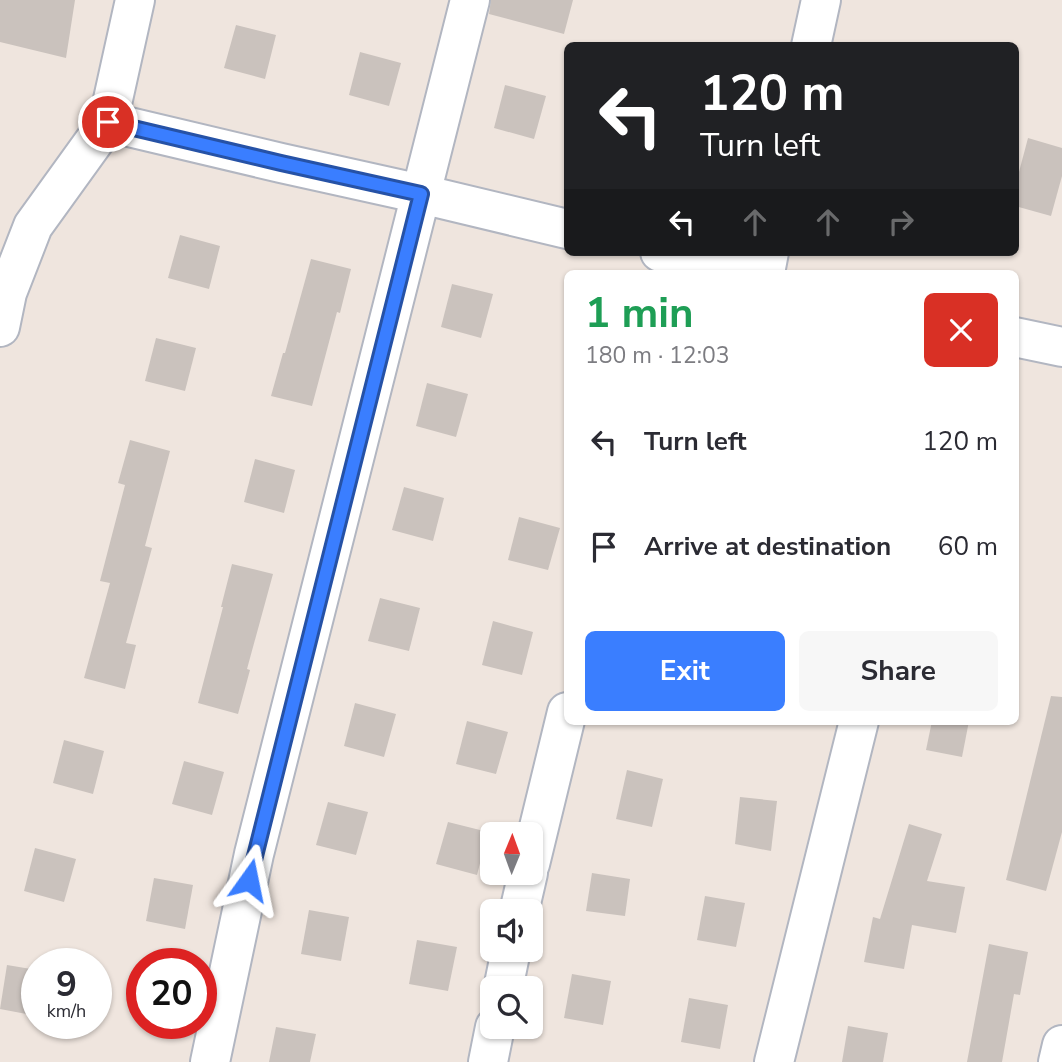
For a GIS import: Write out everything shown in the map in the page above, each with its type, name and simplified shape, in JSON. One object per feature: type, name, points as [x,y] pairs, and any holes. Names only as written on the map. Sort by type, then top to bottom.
[{"type":"lane","points":[[0,327],[7,293],[33,226],[108,122],[135,0]]},
{"type":"lane","points":[[210,1062],[254,854],[470,0]]},
{"type":"lane","points":[[812,42],[821,0]]},
{"type":"lane","points":[[108,122],[564,228]]},
{"type":"lane","points":[[669,260],[729,270]]},
{"type":"lane","points":[[1019,338],[1062,347]]},
{"type":"lane","points":[[540,822],[564,724]]},
{"type":"lane","points":[[774,1062],[858,725]]},
{"type":"lane","points":[[488,1062],[493,1039]]},
{"type":"lane","points":[[1058,1062],[1062,1045]]},
{"type":"building","points":[[0,0],[75,0],[66,58],[0,42]]},
{"type":"building","points":[[491,0],[573,0],[564,34],[489,14]]},
{"type":"building","points":[[236,25],[276,35],[265,79],[224,68]]},
{"type":"building","points":[[360,52],[401,63],[389,106],[349,95]]},
{"type":"building","points":[[505,85],[546,96],[534,139],[494,128]]},
{"type":"building","points":[[1028,138],[1062,148],[1062,176],[1051,216],[1019,207],[1019,172]]},
{"type":"building","points":[[180,235],[220,246],[209,289],[168,278]]},
{"type":"building","points":[[311,259],[351,269],[312,406],[271,396]]},
{"type":"building","points":[[452,284],[493,294],[481,338],[441,327]]},
{"type":"building","points":[[156,338],[196,348],[185,391],[145,381]]},
{"type":"building","points":[[427,383],[468,394],[456,437],[416,426]]},
{"type":"building","points":[[130,440],[170,451],[145,546],[152,548],[126,643],[136,645],[125,689],[84,678],[110,583],[100,581],[125,485],[118,483]]},
{"type":"building","points":[[255,459],[295,470],[284,513],[244,502]]},
{"type":"building","points":[[404,487],[444,498],[433,541],[392,530]]},
{"type":"building","points":[[519,517],[560,528],[548,570],[508,560]]},
{"type":"building","points":[[232,564],[273,574],[247,669],[250,670],[238,714],[198,703]]},
{"type":"building","points":[[380,598],[420,608],[409,651],[368,641]]},
{"type":"building","points":[[493,621],[533,632],[522,675],[482,665]]},
{"type":"building","points":[[1051,696],[1062,697],[1062,832],[1046,891],[1006,880]]},
{"type":"building","points":[[355,703],[396,714],[384,757],[344,746]]},
{"type":"building","points":[[467,721],[508,732],[496,774],[456,764]]},
{"type":"building","points":[[931,725],[968,725],[962,757],[926,750]]},
{"type":"building","points":[[64,740],[104,751],[93,794],[53,783]]},
{"type":"building","points":[[184,761],[224,772],[212,815],[172,804]]},
{"type":"building","points":[[627,770],[663,779],[652,827],[616,819]]},
{"type":"building","points":[[740,797],[777,801],[771,851],[735,844]]},
{"type":"building","points":[[328,802],[368,812],[356,855],[316,845]]},
{"type":"building","points":[[448,822],[480,830],[480,863],[477,875],[436,864]]},
{"type":"building","points":[[909,824],[942,834],[927,881],[965,887],[956,933],[912,925],[904,969],[864,962],[873,917],[880,919]]},
{"type":"building","points":[[35,848],[76,859],[64,902],[24,891]]},
{"type":"building","points":[[592,873],[630,879],[625,916],[586,911]]},
{"type":"building","points":[[154,878],[193,885],[185,929],[146,921]]},
{"type":"building","points":[[705,896],[745,903],[736,947],[697,940]]},
{"type":"building","points":[[309,910],[349,917],[341,961],[301,954]]},
{"type":"building","points":[[417,940],[457,947],[448,991],[409,984]]},
{"type":"building","points":[[989,944],[1028,952],[1020,995],[1014,994],[1002,1062],[967,1062]]},
{"type":"building","points":[[7,965],[21,967],[21,1013],[0,1009]]},
{"type":"building","points":[[572,974],[611,981],[603,1025],[564,1018]]},
{"type":"building","points":[[689,998],[728,1005],[720,1049],[681,1042]]},
{"type":"building","points":[[848,1026],[888,1033],[883,1062],[842,1062]]},
{"type":"building","points":[[276,1027],[316,1034],[310,1062],[269,1062]]},
{"type":"route","points":[[108,122],[421,194],[249,880]]}]
